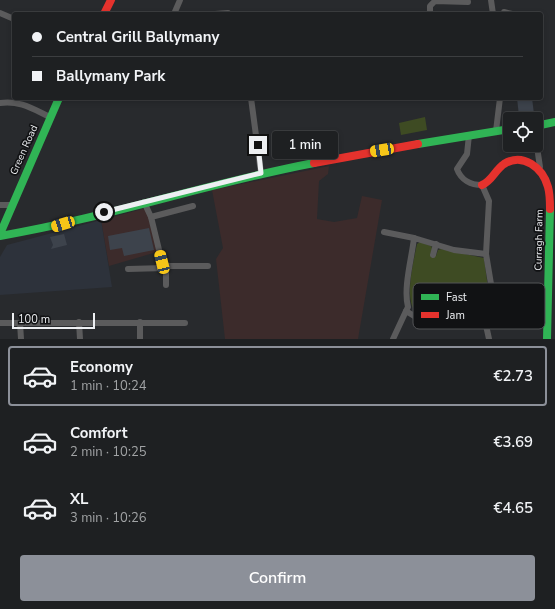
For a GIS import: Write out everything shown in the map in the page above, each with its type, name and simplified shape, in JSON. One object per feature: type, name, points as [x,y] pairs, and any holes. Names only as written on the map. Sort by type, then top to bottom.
[{"type":"main road","points":[[105,12],[111,0]]},
{"type":"main road","name":"Green Road","points":[[0,235],[58,100]]},
{"type":"main road","points":[[543,124],[555,122]]},
{"type":"main road","points":[[0,235],[52,227],[261,173],[503,130]]},
{"type":"main road","points":[[482,185],[491,180],[497,170],[510,160],[523,161],[539,169]]},
{"type":"main road","name":"Curragh Farm","points":[[539,169],[547,180],[550,194],[547,339]]},
{"type":"street","points":[[176,12],[180,0]]},
{"type":"street","points":[[491,0],[493,12]]},
{"type":"street","points":[[430,12],[430,6],[435,2],[468,2]]},
{"type":"street","points":[[0,13],[12,17]]},
{"type":"street","points":[[251,100],[261,173]]},
{"type":"street","points":[[496,131],[500,100]]},
{"type":"street","points":[[0,103],[14,101],[50,117]]},
{"type":"street","points":[[469,136],[468,149],[457,169],[463,179],[482,185],[489,201],[486,254],[491,283]]},
{"type":"street","name":"Curragh Farm","points":[[538,152],[539,169]]},
{"type":"street","points":[[144,202],[151,217],[164,267],[166,285]]},
{"type":"street","points":[[0,205],[12,205]]},
{"type":"street","points":[[151,217],[193,206]]},
{"type":"street","points":[[384,232],[414,238],[454,250],[486,254]]},
{"type":"street","points":[[393,339],[408,307],[406,302],[414,238]]},
{"type":"street","points":[[433,255],[436,244]]},
{"type":"street","points":[[128,269],[208,266]]},
{"type":"street","points":[[406,311],[413,315]]},
{"type":"street","points":[[79,322],[80,339]]},
{"type":"street","points":[[140,322],[140,339]]},
{"type":"street","points":[[0,323],[185,323]]},
{"type":"street","points":[[20,323],[21,339]]},
{"type":"street","points":[[487,329],[489,339]]},
{"type":"shaded area","points":[[329,166],[328,174],[319,181],[317,219],[334,222],[357,218],[362,196],[382,200],[358,339],[225,339],[216,259],[223,248],[212,190]]},
{"type":"shaded area","points":[[143,209],[149,212],[157,252],[109,266],[101,220]]},
{"type":"shaded area","points":[[101,220],[112,287],[0,295],[0,257],[7,245]]},
{"type":"green space","points":[[425,117],[427,130],[401,135],[399,123]]},
{"type":"green space","points":[[420,242],[431,246],[436,256],[438,250],[441,249],[484,258],[487,283],[413,283],[413,307],[410,298],[410,288],[417,244]]},
{"type":"building","points":[[517,100],[532,100],[534,112],[519,112]]},
{"type":"building","points":[[149,228],[154,250],[124,256],[122,248],[110,250],[108,236]]},
{"type":"building","points":[[64,234],[67,245],[51,249],[53,245],[50,237]]},
{"type":"traffic: fast","points":[[0,234],[58,100]]},
{"type":"traffic: fast","points":[[543,125],[555,122]]},
{"type":"traffic: fast","points":[[418,144],[503,130]]},
{"type":"traffic: fast","points":[[0,236],[79,220],[235,180],[314,163]]},
{"type":"traffic: fast","points":[[547,339],[550,209]]},
{"type":"traffic: jam","points":[[105,12],[111,0]]},
{"type":"traffic: jam","points":[[314,163],[418,144]]},
{"type":"traffic: jam","points":[[482,185],[488,181],[504,164],[511,161],[525,161],[537,168],[542,174],[548,187],[550,209]]},
{"type":"route","points":[[104,212],[261,173],[258,145]]}]
